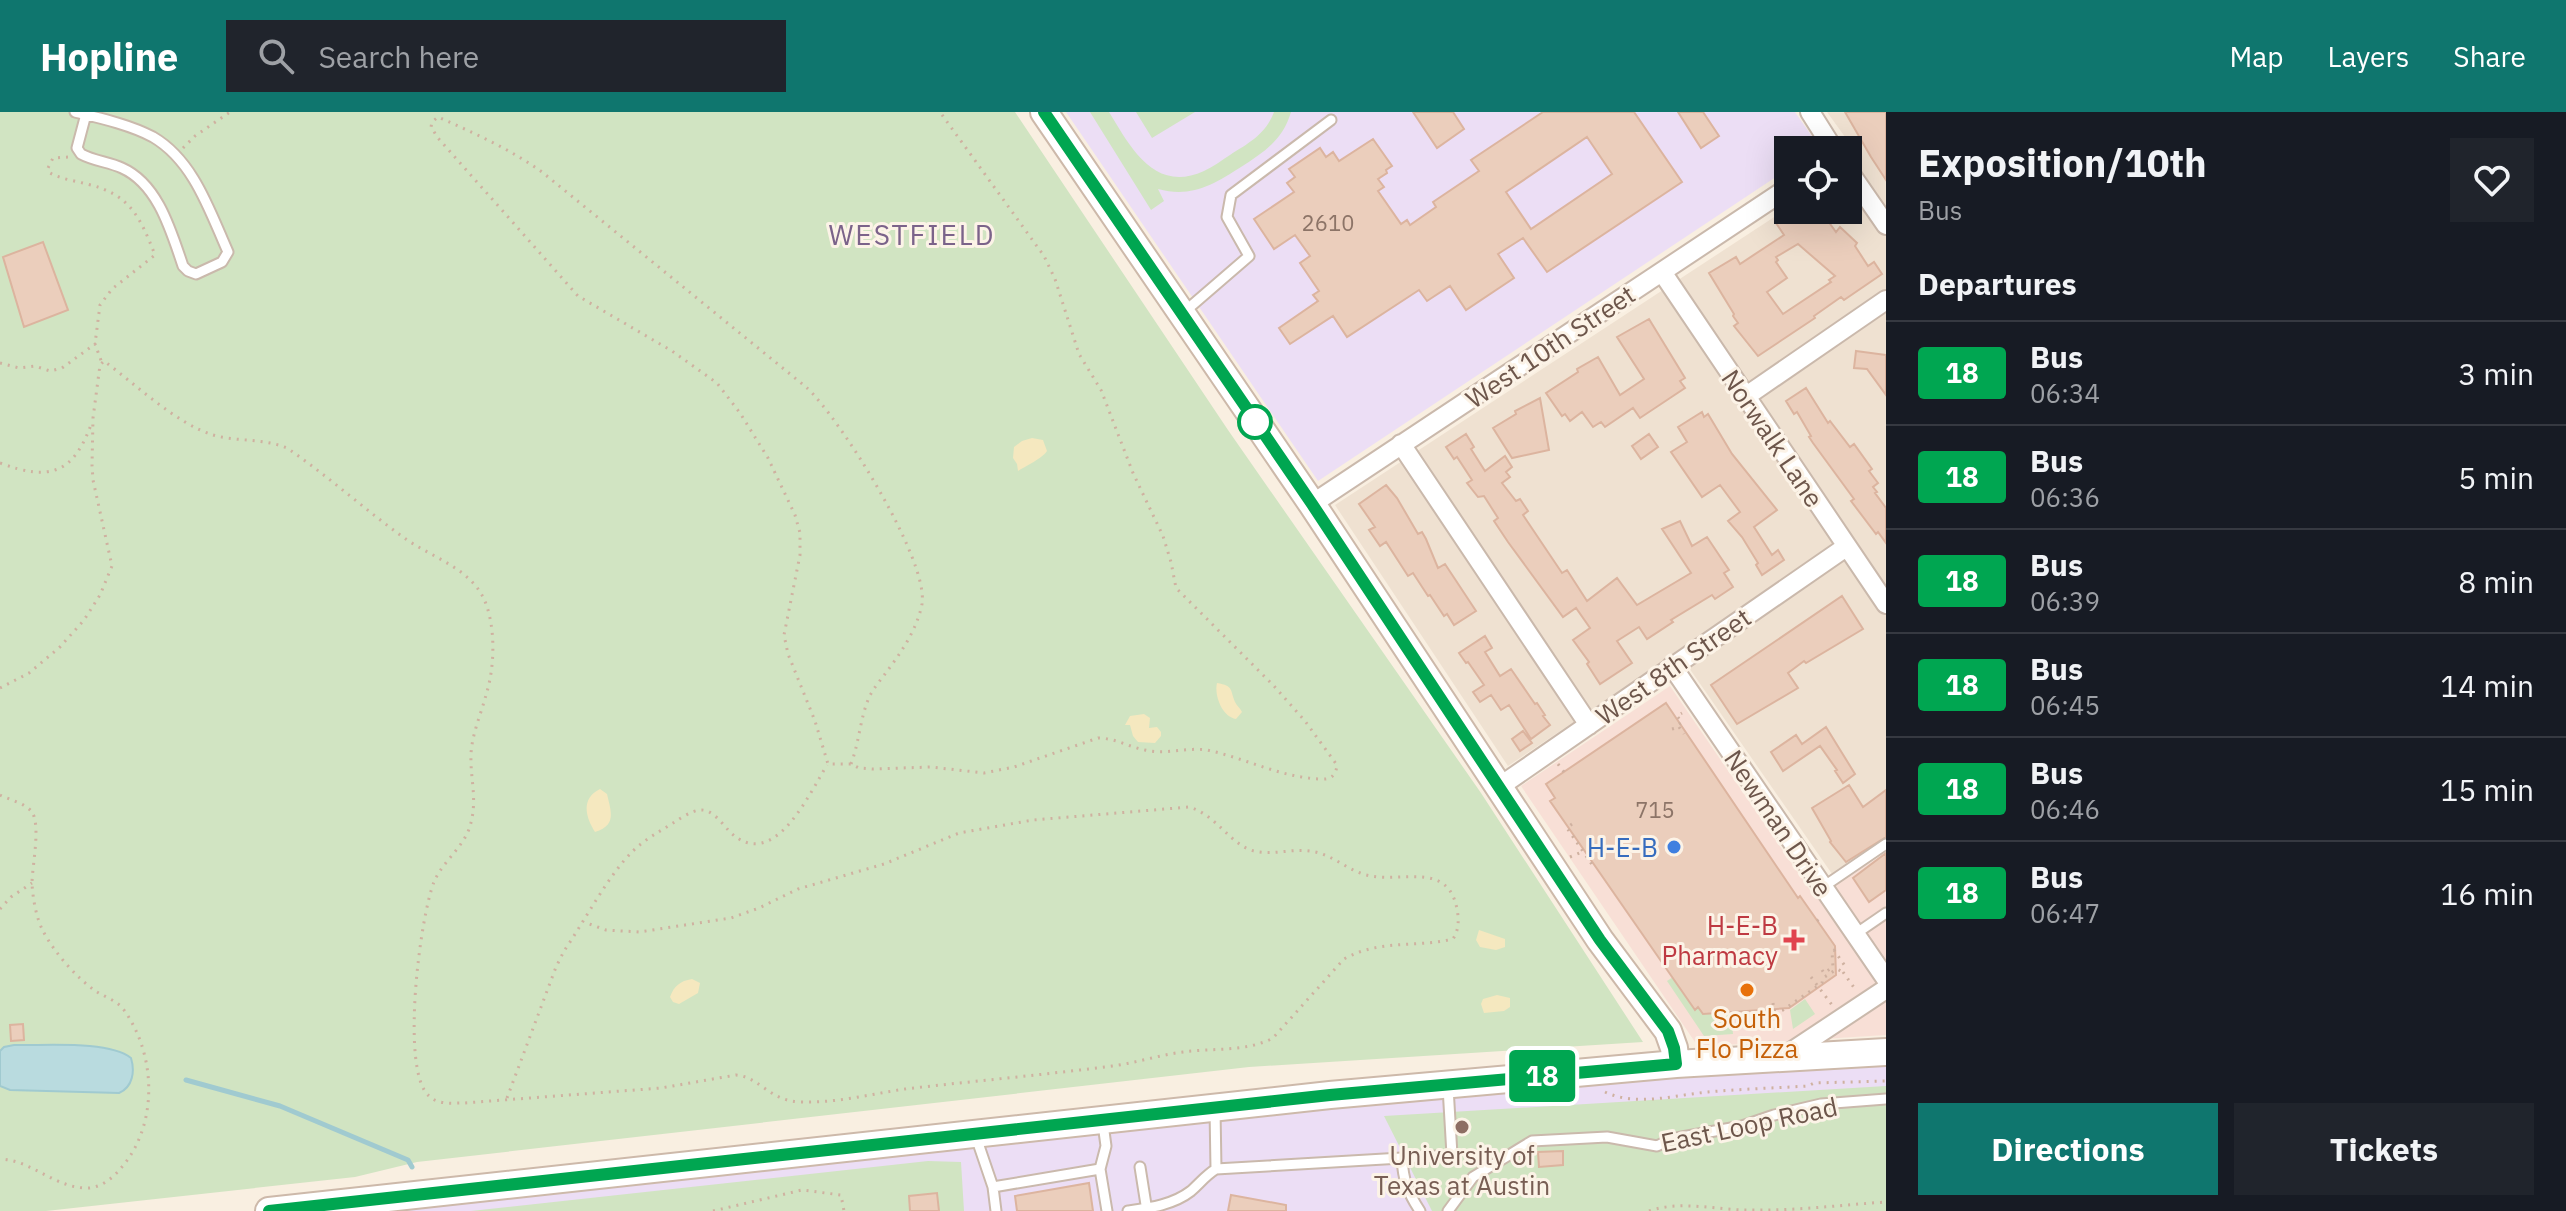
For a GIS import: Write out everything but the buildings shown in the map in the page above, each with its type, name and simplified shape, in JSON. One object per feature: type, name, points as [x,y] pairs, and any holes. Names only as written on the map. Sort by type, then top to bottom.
[{"type":"street","points":[[1044,112],[1312,504],[1600,940],[1668,1031],[1676,1064]]},
{"type":"street","points":[[1810,112],[1825,136]]},
{"type":"street","points":[[1862,190],[1886,225]]},
{"type":"street","name":"West 10th Street","points":[[1312,504],[1774,197]]},
{"type":"street","name":"Norwalk Lane","points":[[1662,272],[1846,547],[1878,576],[1886,604]]},
{"type":"street","points":[[1745,397],[1886,300]]},
{"type":"street","points":[[1401,444],[1589,725]]},
{"type":"street","name":"West 8th Street","points":[[1499,787],[1846,547]]},
{"type":"street","name":"Newman Drive","points":[[1672,666],[1886,979]]},
{"type":"street","points":[[1778,1047],[1886,989]]},
{"type":"street","points":[[279,1210],[1215,1107],[1676,1064],[1778,1047],[1886,1052]]},
{"type":"lane","points":[[81,113],[154,138],[170,151],[194,179],[223,240],[228,252],[222,262],[196,274],[183,266],[152,192],[136,175],[81,154],[77,148],[81,113]]},
{"type":"lane","points":[[1183,313],[1249,256],[1227,217],[1231,195],[1331,120]]},
{"type":"lane","points":[[1823,887],[1886,844]]},
{"type":"lane","points":[[1854,935],[1886,913]]},
{"type":"lane","points":[[1128,1211],[1147,1210],[1166,1204],[1189,1192],[1216,1169],[1452,1155],[1448,1084]]},
{"type":"lane","name":"East Loop Road","points":[[1448,1211],[1473,1177],[1532,1141],[1607,1137],[1657,1146],[1671,1139],[1742,1126],[1821,1104],[1886,1099]]},
{"type":"lane","points":[[1215,1107],[1216,1169]]},
{"type":"lane","points":[[1102,1120],[1106,1146],[1100,1169],[1107,1211]]},
{"type":"lane","points":[[975,1134],[993,1187],[996,1211]]},
{"type":"lane","points":[[1402,1158],[1407,1192],[1420,1211]]},
{"type":"lane","points":[[1140,1167],[1147,1210]]},
{"type":"lane","points":[[993,1187],[1100,1169]]},
{"type":"path","points":[[180,151],[195,136],[230,112]]},
{"type":"path","points":[[828,764],[851,764],[873,769],[931,767],[965,773],[991,773],[1106,738],[1149,751],[1188,748],[1226,754],[1286,773],[1322,779],[1331,778],[1338,770],[1333,759],[1290,704],[1176,588],[1163,536],[1133,473],[1101,390],[1079,354],[1055,279],[1044,256],[940,112]]},
{"type":"path","points":[[507,1098],[556,967],[630,853],[645,840],[702,810],[709,812],[744,841],[761,842],[770,838],[788,827],[828,764],[784,635],[800,555],[800,533],[795,515],[768,458],[717,383],[672,351],[578,296],[438,138],[431,127],[435,118],[482,137],[534,166],[806,387],[825,406],[844,433],[905,538],[923,590],[916,622],[899,655],[869,698],[851,764]]},
{"type":"path","points":[[0,688],[29,673],[60,647],[84,620],[100,595],[112,566],[93,480],[93,418],[102,363],[95,344],[100,305],[112,289],[155,255],[136,214],[117,194],[50,173],[48,168],[53,158],[68,157]]},
{"type":"path","points":[[0,363],[19,368],[35,366],[50,371],[62,368],[95,344]]},
{"type":"path","points":[[102,363],[104,361],[188,425],[214,435],[287,448],[406,539],[458,570],[471,580],[483,598],[490,624],[491,669],[471,755],[474,805],[469,830],[434,883],[417,971],[414,1034],[418,1079],[431,1098],[439,1102],[464,1103],[661,1088],[741,1075],[780,1099],[831,1101],[1108,1066],[1184,1052],[1249,1046],[1273,1038],[1329,974],[1359,950],[1453,939],[1458,928],[1455,900],[1440,880],[1365,875],[1325,855],[1309,851],[1252,851],[1206,814],[1189,807],[1033,820],[959,833],[884,864],[798,889],[731,918],[639,932],[606,930],[584,922]]},
{"type":"path","points":[[0,463],[33,471],[56,471],[68,465],[75,456],[93,418]]},
{"type":"path","points":[[1679,724],[1682,722],[1677,716],[1682,713]]},
{"type":"path","points":[[1672,729],[1678,725],[1684,734]]},
{"type":"path","points":[[1558,764],[1564,772]]},
{"type":"path","points":[[0,795],[26,806],[35,819],[32,883],[41,928],[51,945],[90,987],[124,1010],[147,1065],[148,1104],[140,1140],[129,1159],[99,1186],[74,1186],[49,1178],[22,1163],[0,1159]]},
{"type":"path","points":[[1572,824],[1567,828],[1595,865]]},
{"type":"path","points":[[1570,857],[1584,851]]},
{"type":"path","points":[[0,909],[32,883]]},
{"type":"path","points":[[1817,921],[1821,918]]},
{"type":"path","points":[[1822,970],[1824,973],[1833,967],[1834,950],[1855,989]]},
{"type":"path","points":[[1774,1011],[1783,1010],[1837,969],[1845,970],[1855,963]]},
{"type":"path","points":[[1811,977],[1832,1005]]},
{"type":"path","points":[[1773,1003],[1778,1047]]},
{"type":"path","points":[[1614,1097],[1646,1100],[1712,1091],[1886,1081]]},
{"type":"path","points":[[713,1211],[802,1190],[841,1195],[844,1211]]},
{"type":"path","points":[[1649,1211],[1679,1206],[1806,1209],[1886,1202]]},
{"type":"shaded area","points":[[1066,112],[1795,112],[1812,136],[1774,136],[1774,178],[1318,481]]},
{"type":"shaded area","points":[[1827,112],[1886,112],[1886,850],[1839,884],[1678,652],[1508,766],[1335,505],[1774,217],[1774,224],[1862,224],[1862,136],[1844,136]]},
{"type":"shaded area","name":"H-E-B","points":[[1670,686],[1816,899],[1886,852],[1886,1035],[1697,1045],[1521,786]]},
{"type":"shaded area","name":"University of Texas at Austin","points":[[1886,1052],[1886,1211],[269,1211]]},
{"type":"green space","points":[[0,112],[1015,112],[1228,430],[1481,793],[1643,1042],[1249,1067],[417,1162],[355,1177],[46,1211],[0,1211]]},
{"type":"green space","points":[[1090,112],[1109,112],[1135,152],[1158,171],[1171,176],[1186,176],[1207,169],[1250,142],[1262,132],[1274,112],[1291,112],[1278,138],[1257,156],[1201,188],[1181,192],[1158,189],[1164,201],[1151,210]]},
{"type":"green space","points":[[1136,112],[1195,112],[1152,138]]},
{"type":"green space","points":[[1673,977],[1695,1009],[1706,1001],[1731,1006],[1733,1034],[1704,1036],[1667,981]]},
{"type":"green space","points":[[1805,999],[1815,1014],[1793,1029],[1790,1010]]},
{"type":"green space","points":[[1886,1086],[1886,1211],[1432,1211],[1384,1116]]},
{"type":"green space","points":[[928,1161],[961,1162],[964,1211],[471,1211]]},
{"type":"sand","points":[[1032,438],[1043,440],[1047,451],[1018,471],[1013,458],[1014,447]]},
{"type":"sand","points":[[1217,683],[1230,689],[1242,712],[1236,719],[1220,705]]},
{"type":"sand","points":[[1144,714],[1150,718],[1149,728],[1157,727],[1161,732],[1155,743],[1138,742],[1130,725],[1125,725],[1130,716]]},
{"type":"sand","points":[[600,789],[607,794],[611,817],[607,826],[595,832],[587,815],[587,803]]},
{"type":"sand","points":[[1479,930],[1505,939],[1505,947],[1496,950],[1480,947],[1476,940]]},
{"type":"sand","points":[[692,979],[700,983],[698,993],[679,1004],[673,1002],[670,997],[676,987]]},
{"type":"sand","points":[[1497,995],[1510,998],[1510,1007],[1504,1011],[1484,1013],[1483,999]]},
{"type":"water","points":[[14,1045],[92,1046],[121,1052],[131,1058],[132,1078],[119,1093],[10,1090],[0,1086],[0,1051]]},
{"type":"waterway","points":[[186,1080],[280,1106],[408,1160],[412,1167]]},
{"type":"bus line","name":"18","points":[[269,1211],[1330,1095],[1676,1064],[1668,1031],[1600,940],[1312,504],[1044,112]]},
{"type":"place","name":"H-E-B","points":[[1674,847]]},
{"type":"place","name":"H-E-B Pharmacy","points":[[1794,940]]},
{"type":"place","name":"South Flo Pizza","points":[[1747,990]]},
{"type":"place","name":"University of Texas at Austin","points":[[1462,1127]]},
{"type":"district","name":"WESTFIELD","points":[[912,234]]}]
